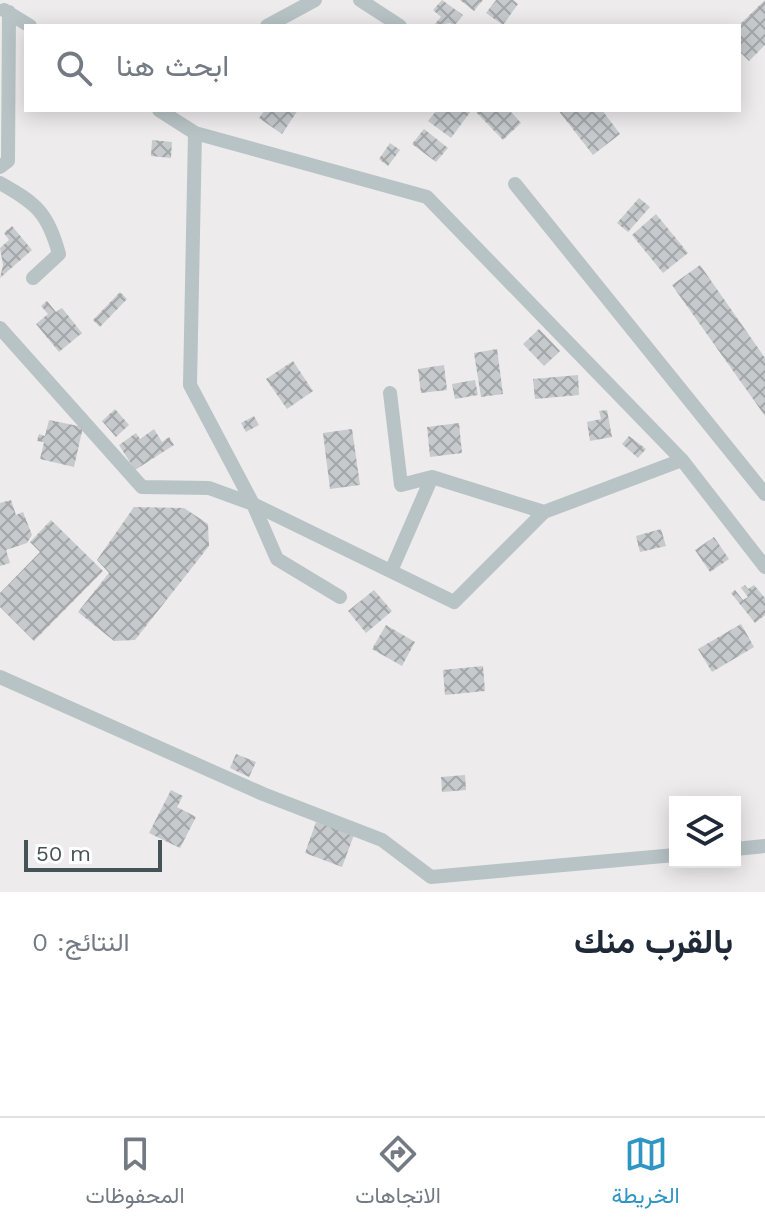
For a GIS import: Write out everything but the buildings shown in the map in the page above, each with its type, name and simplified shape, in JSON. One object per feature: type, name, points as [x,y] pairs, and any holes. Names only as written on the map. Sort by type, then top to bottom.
[{"type":"street","points":[[271,24],[315,0]]},
{"type":"street","points":[[360,0],[397,24]]},
{"type":"street","points":[[4,10],[27,24]]},
{"type":"street","points":[[0,167],[8,161],[4,10]]},
{"type":"street","points":[[171,113],[195,133],[427,197],[682,460],[765,567]]},
{"type":"street","points":[[195,133],[190,385],[253,504],[277,559],[340,597]]},
{"type":"street","points":[[0,183],[33,201],[53,230],[59,254],[33,278]]},
{"type":"street","points":[[515,184],[765,494]]},
{"type":"street","points":[[0,328],[142,487],[209,488],[253,504],[454,602],[544,512],[682,460]]},
{"type":"street","points":[[390,393],[401,485],[432,477],[544,512]]},
{"type":"street","points":[[391,571],[432,477]]},
{"type":"street","points":[[0,677],[263,794],[382,840],[431,877],[669,856]]},
{"type":"street","points":[[741,848],[765,846]]}]
